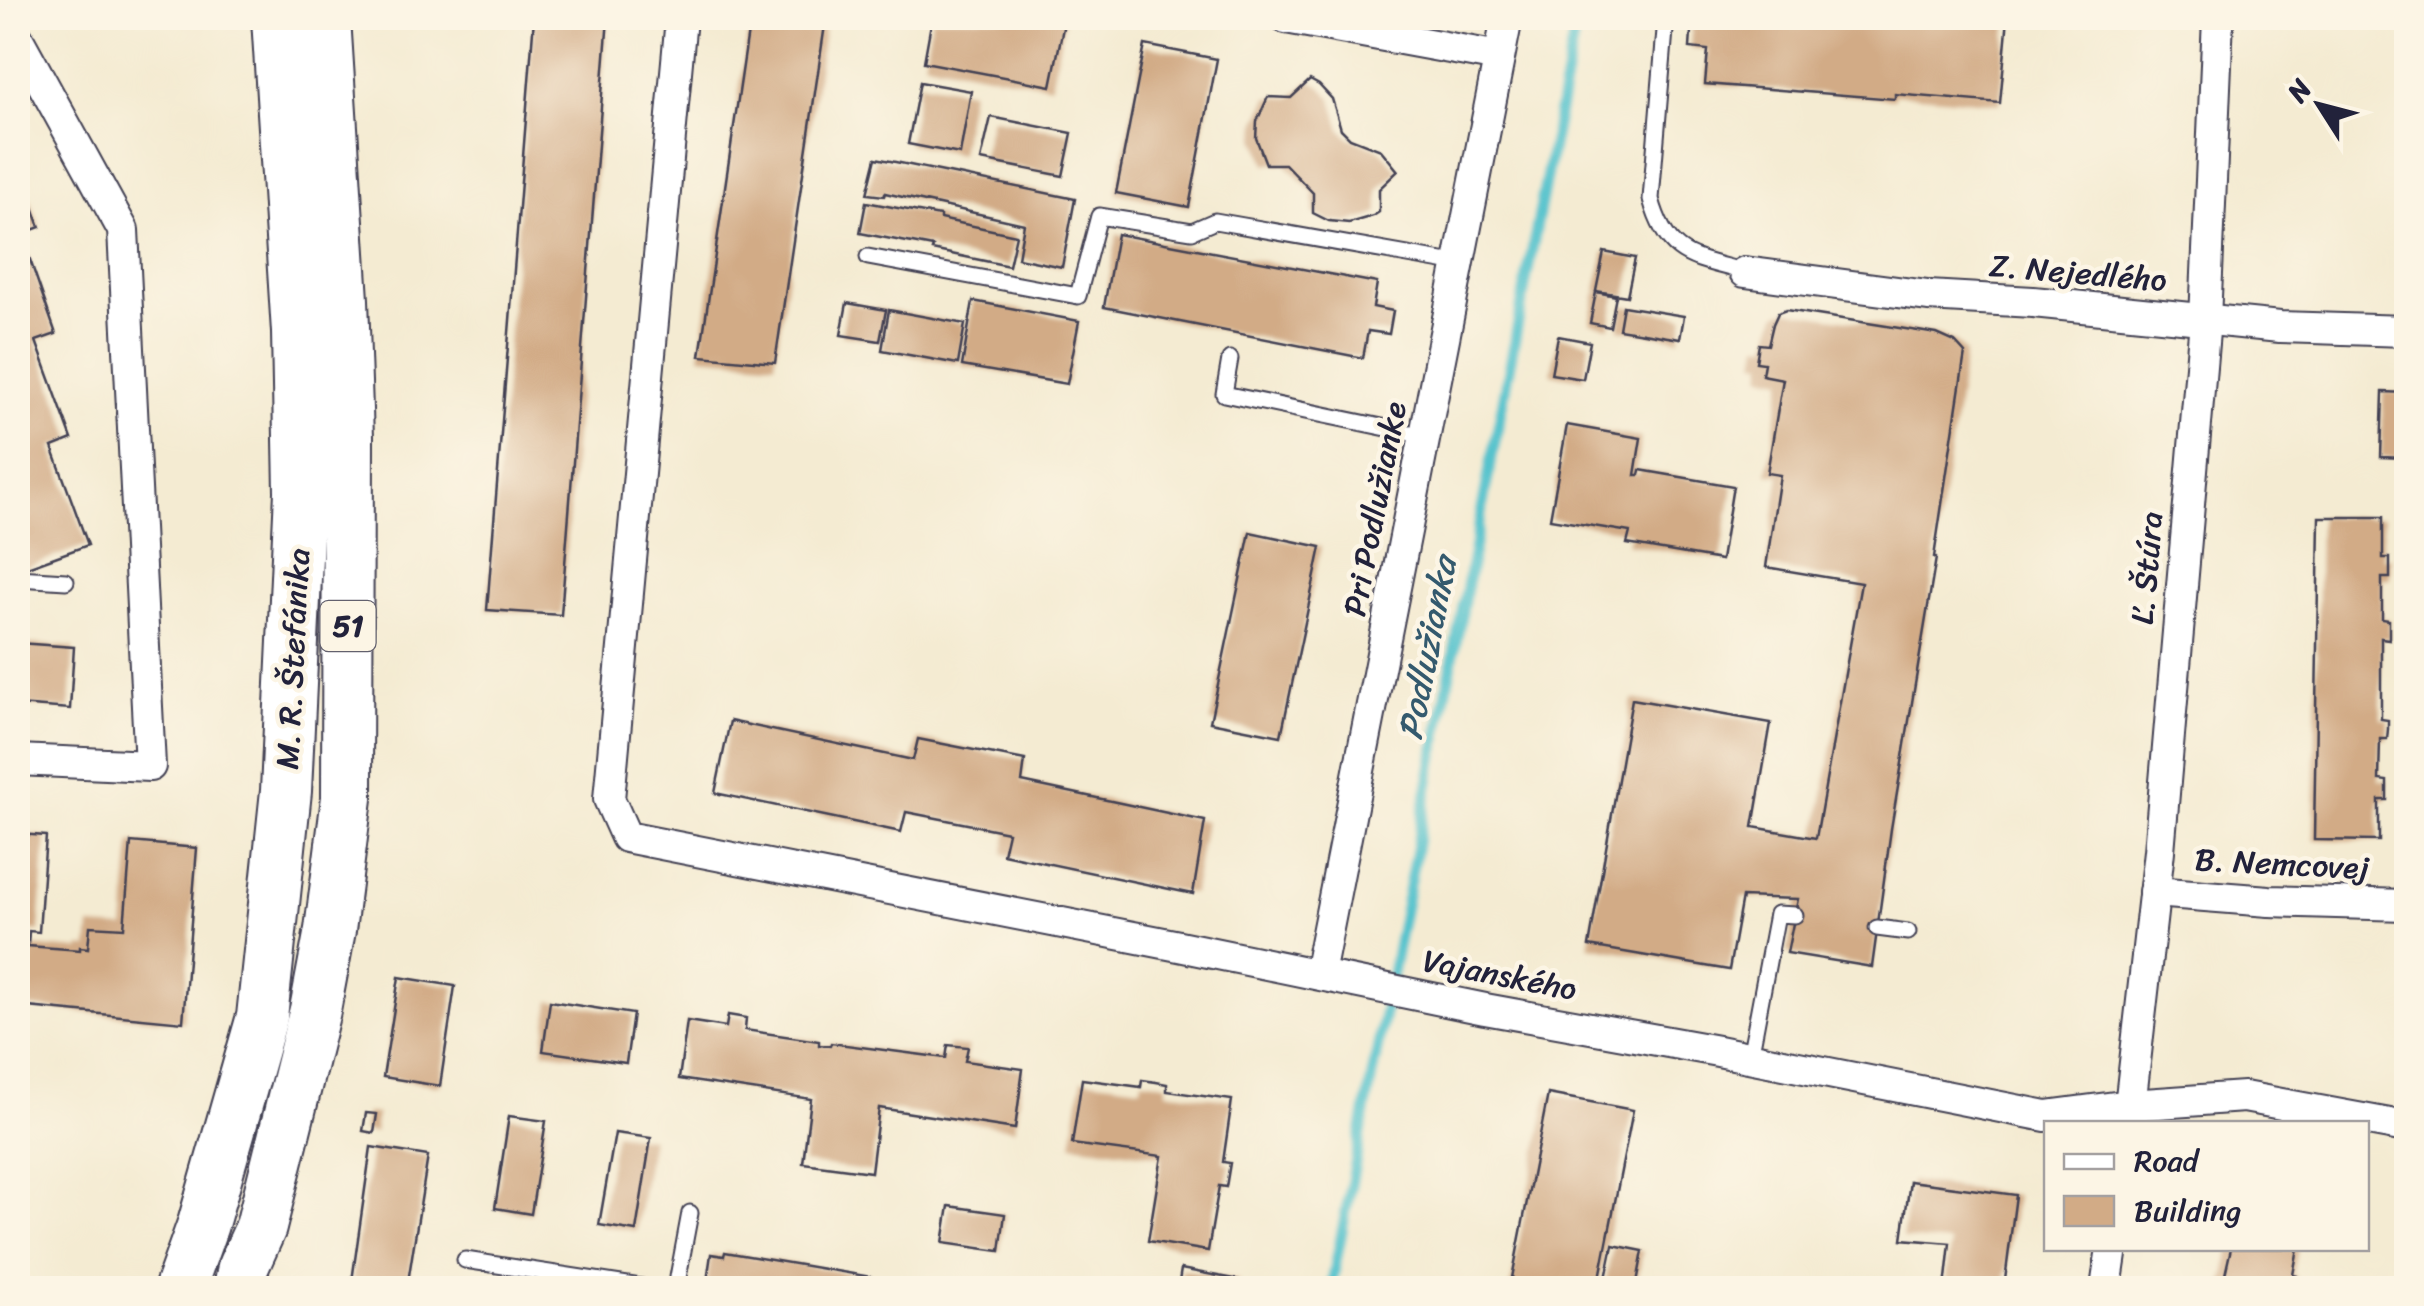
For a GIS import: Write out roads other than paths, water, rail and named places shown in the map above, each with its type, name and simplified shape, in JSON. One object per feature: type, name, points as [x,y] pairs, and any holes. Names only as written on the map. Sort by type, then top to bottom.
[{"type":"main road","name":"M. R. Štefánika","points":[[180,1288],[203,1224],[262,1017],[286,792],[300,492],[297,332],[277,18]]},
{"type":"main road","name":"M. R. Štefánika","points":[[239,1288],[260,1226],[314,1010],[330,930],[347,798],[348,437],[325,18]]},
{"type":"street","name":"Vajanského","points":[[681,18],[609,799],[626,838],[1436,1000],[2046,1116],[2129,1114],[2244,1097],[2406,1126]]},
{"type":"street","points":[[1286,18],[1499,57]]},
{"type":"street","name":"Pri Podlužianke","points":[[1319,974],[1506,18]]},
{"type":"street","name":"Ľ. Štúra","points":[[2129,1114],[2154,892],[2205,320],[2218,18]]},
{"type":"street","points":[[18,39],[123,230],[150,766],[18,760]]},
{"type":"street","name":"Z. Nejedlého","points":[[1746,272],[1928,296],[2034,302],[2280,327],[2406,330]]},
{"type":"street","name":"B. Nemcovej","points":[[2154,892],[2269,901],[2406,905]]},
{"type":"street","name":"M. R. Štefánika","points":[[260,1226],[262,1288]]},
{"type":"street","points":[[2106,1288],[2112,1251]]},
{"type":"lane","points":[[1666,18],[1651,199],[1658,224],[1671,243],[1694,258],[1746,272]]},
{"type":"lane","points":[[868,257],[1078,296],[1099,216],[1192,231],[1215,220],[1458,264]]},
{"type":"lane","points":[[1230,359],[1224,394],[1425,436]]},
{"type":"lane","points":[[18,578],[66,581]]},
{"type":"lane","points":[[1750,1057],[1777,914],[1795,915]]},
{"type":"lane","points":[[1877,928],[1908,932]]},
{"type":"lane","points":[[676,1288],[690,1214]]},
{"type":"lane","points":[[465,1260],[646,1288]]},
{"type":"waterway","name":"Podlužianka","points":[[1331,1288],[1577,18]]}]
